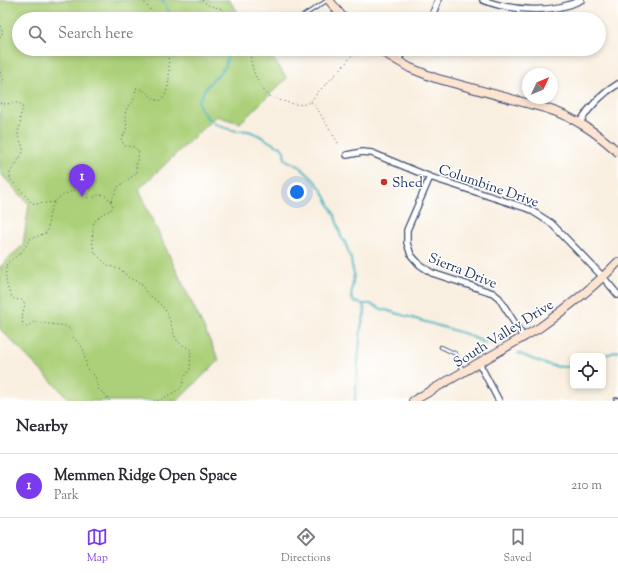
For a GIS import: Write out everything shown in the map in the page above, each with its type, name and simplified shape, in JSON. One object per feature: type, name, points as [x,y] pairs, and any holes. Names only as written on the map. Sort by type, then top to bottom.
[{"type":"street","points":[[328,0],[338,12]]},
{"type":"street","points":[[434,12],[438,0]]},
{"type":"street","points":[[483,0],[506,7],[546,9],[560,8],[581,0]]},
{"type":"street","points":[[389,56],[410,68],[435,78],[565,115],[580,122],[599,135],[618,152]]},
{"type":"street","points":[[397,61],[400,56]]},
{"type":"street","points":[[580,122],[593,102],[606,91],[618,84]]},
{"type":"street","name":"Columbine Drive","points":[[347,155],[362,152],[372,153],[430,177],[529,209],[552,223],[618,295]]},
{"type":"street","name":"Sierra Drive","points":[[430,177],[407,230],[408,242],[412,255],[420,265],[432,273],[492,293],[499,298],[524,338]]},
{"type":"street","name":"South Valley Drive","points":[[413,401],[524,338],[558,315],[603,277],[618,262]]},
{"type":"street","points":[[479,363],[499,401]]},
{"type":"lane","points":[[309,12],[328,0]]},
{"type":"lane","points":[[441,347],[456,354],[464,372]]},
{"type":"path","points":[[142,0],[152,12]]},
{"type":"path","points":[[202,0],[208,5],[222,9],[226,12]]},
{"type":"path","points":[[0,26],[2,32],[0,38]]},
{"type":"path","points":[[111,201],[116,189],[121,183],[137,173],[136,166],[139,152],[134,147],[125,146],[121,139],[128,127],[126,109],[134,99],[136,88],[144,90],[160,101],[165,96],[170,71],[167,56]]},
{"type":"path","points":[[251,56],[254,75],[268,96],[304,104],[310,102],[319,90],[342,68],[351,56]]},
{"type":"path","points":[[0,72],[3,78],[0,85]]},
{"type":"path","points":[[0,103],[4,104],[18,102],[22,104],[23,110],[18,134],[23,147],[23,154],[14,164],[13,170],[10,172],[10,179],[32,203],[55,202]]},
{"type":"path","points":[[310,102],[318,110],[338,143]]},
{"type":"path","points":[[110,401],[106,395],[98,389],[94,376],[87,369],[83,348],[72,336],[69,328],[66,326],[34,322],[25,328],[22,324],[22,314],[25,304],[22,300],[14,299],[9,293],[7,277],[7,263],[22,252],[30,239],[46,233],[49,227],[49,217],[55,202],[60,196],[88,187],[91,188],[87,195],[88,199],[100,194],[108,197],[113,208],[97,219],[93,227],[92,240],[94,251],[107,265],[121,270],[129,278],[138,282],[140,285],[143,285],[143,289],[147,294],[153,297],[155,301],[166,311],[172,330],[178,341],[191,350],[190,369],[180,390],[160,400],[154,401]]},
{"type":"path","points":[[108,197],[114,194]]},
{"type":"path","points":[[49,202],[53,207]]},
{"type":"green space","points":[[0,0],[229,0],[238,12],[12,12],[12,56],[271,56],[287,78],[240,123],[216,116],[138,190],[219,360],[177,401],[71,401],[0,329],[0,267],[23,245],[29,204],[0,173]]},
{"type":"waterway","points":[[161,0],[169,12]]},
{"type":"waterway","points":[[227,56],[225,67],[207,86],[198,102],[204,114],[208,119],[219,126],[238,131],[249,131],[281,147],[284,151],[285,159],[300,167],[322,190],[335,216],[341,237],[345,242],[354,274],[351,297],[354,302],[363,304],[365,312],[361,327],[355,401]]},
{"type":"waterway","points":[[363,304],[370,304],[466,334],[487,344]]},
{"type":"waterway","points":[[606,355],[618,351]]},
{"type":"waterway","points":[[518,353],[559,367],[570,366]]},
{"type":"place","name":"Shed","points":[[384,182]]},
{"type":"place","name":"Memmen Ridge Open Space","points":[[82,197]]}]
